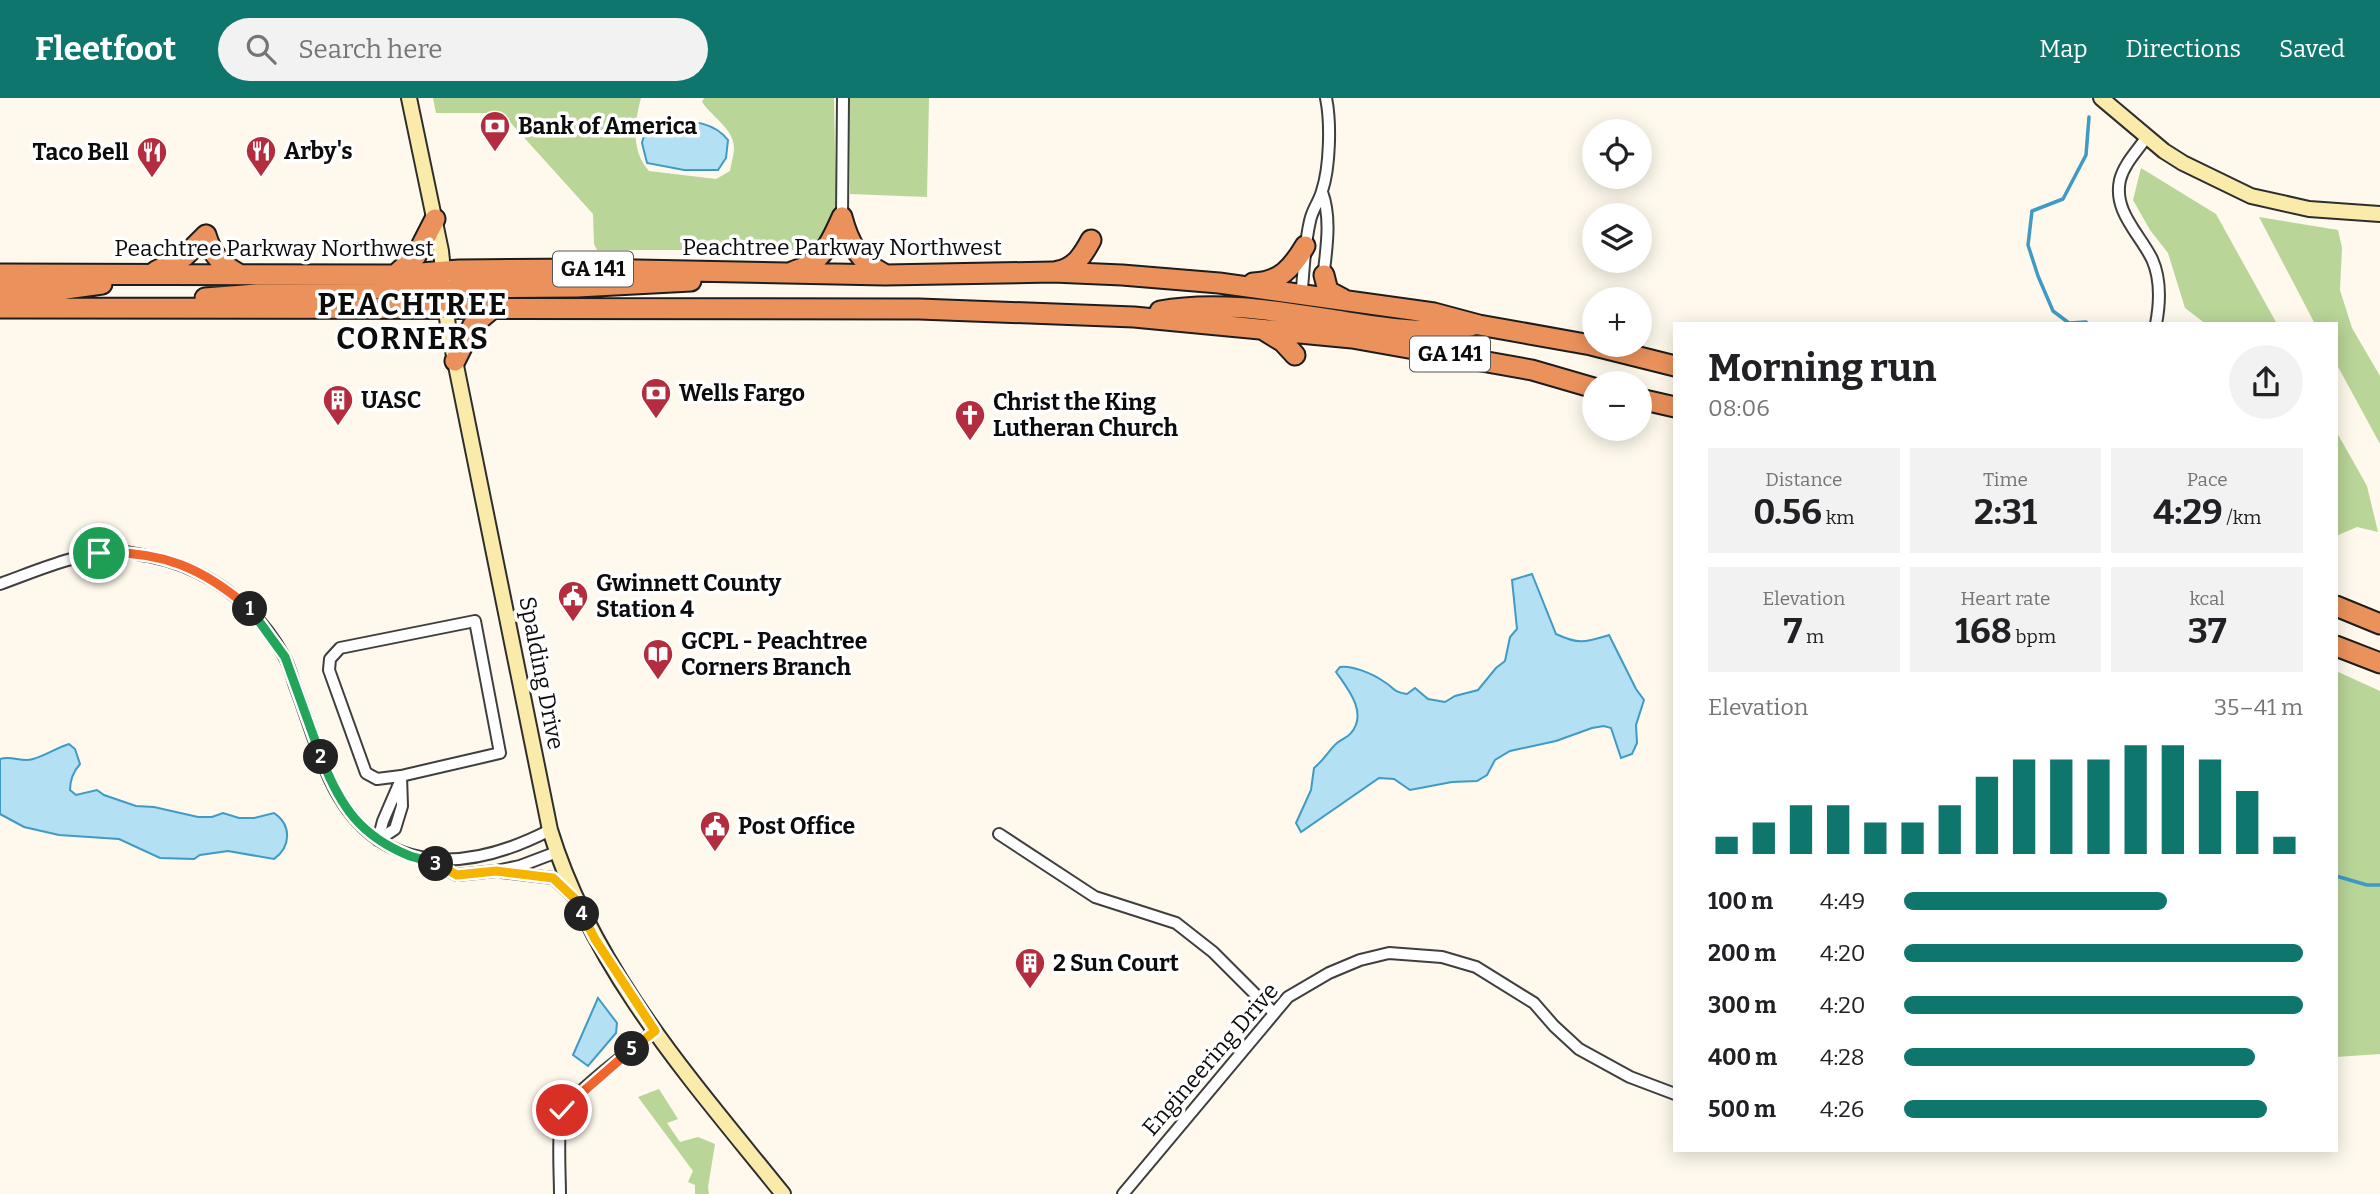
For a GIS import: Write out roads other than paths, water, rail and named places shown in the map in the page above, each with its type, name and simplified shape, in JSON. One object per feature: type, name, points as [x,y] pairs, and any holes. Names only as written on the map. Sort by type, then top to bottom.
[{"type":"highway","points":[[789,272],[802,269],[819,258],[828,247],[842,217]]},
{"type":"highway","points":[[842,217],[854,250],[867,264],[885,275]]},
{"type":"highway","points":[[396,275],[416,256],[435,219]]},
{"type":"highway","points":[[0,304],[143,274],[185,256],[205,235],[219,261],[240,274]]},
{"type":"highway","points":[[1053,272],[1062,271],[1079,260],[1091,240],[1102,262],[1122,275]]},
{"type":"highway","points":[[1220,283],[1258,283],[1277,278],[1289,271],[1306,246]]},
{"type":"highway","name":"Peachtree Parkway Northwest","points":[[0,304],[167,309],[444,290],[587,269],[885,275],[1053,272],[1122,275],[1220,283],[1391,343],[1532,370],[1582,385]]},
{"type":"highway","name":"Peachtree Parkway Northwest","points":[[0,274],[396,275],[492,309],[983,310],[1134,317],[1261,328],[1308,316],[1348,301],[1434,313],[1479,325],[1591,345],[1673,366]]},
{"type":"highway","points":[[1324,275],[1328,291],[1348,301]]},
{"type":"highway","points":[[1134,317],[1196,306],[1308,316],[1413,331],[1479,325]]},
{"type":"highway","points":[[455,361],[473,325],[492,309]]},
{"type":"highway","points":[[1261,328],[1283,342],[1295,355]]},
{"type":"highway","points":[[1652,402],[1673,407]]},
{"type":"highway","points":[[2338,607],[2380,624]]},
{"type":"highway","points":[[2338,647],[2380,663]]},
{"type":"main road","name":"Spalding Drive","points":[[409,98],[435,219],[455,361],[550,830],[557,852],[574,898],[595,939],[655,1031],[724,1123],[783,1194]]},
{"type":"main road","points":[[2101,98],[2146,138],[2183,163],[2251,196],[2309,209],[2380,214]]},
{"type":"street","points":[[842,217],[843,98]]},
{"type":"street","points":[[1308,316],[1306,246],[1313,207],[1322,192],[1329,139],[1326,98]]},
{"type":"street","points":[[2146,138],[2128,161],[2120,180],[2120,199],[2124,215],[2152,260],[2159,295],[2156,322]]},
{"type":"street","points":[[1308,316],[1324,275],[1328,222],[1327,206],[1322,192]]},
{"type":"street","points":[[0,583],[77,558],[99,553],[125,552],[172,561],[210,577],[226,587],[254,612],[285,657],[343,805],[358,824],[378,840],[457,875],[520,866],[557,852]]},
{"type":"street","points":[[475,621],[500,753],[401,776],[377,779],[366,773],[329,670],[330,659],[340,648],[475,621]]},
{"type":"street","points":[[378,840],[401,776]]},
{"type":"street","points":[[430,861],[508,850],[550,830]]},
{"type":"street","points":[[999,834],[1095,897],[1176,923],[1213,952],[1273,1012]]},
{"type":"street","points":[[496,871],[553,878],[574,898]]},
{"type":"street","name":"Engineering Drive","points":[[1123,1194],[1288,997],[1309,983],[1360,960],[1389,953],[1442,957],[1495,976],[1534,1003],[1579,1049],[1630,1077],[1673,1093]]},
{"type":"street","points":[[560,1194],[562,1110],[621,1057],[655,1031]]},
{"type":"water","points":[[663,119],[707,125],[722,133],[728,140],[726,158],[718,170],[684,170],[647,163],[642,143],[647,124]]},
{"type":"water","points":[[1532,574],[1556,634],[1582,641],[1609,635],[1644,700],[1636,725],[1637,743],[1632,754],[1621,758],[1611,728],[1604,726],[1556,741],[1510,751],[1495,760],[1487,775],[1477,781],[1452,782],[1410,790],[1394,779],[1379,778],[1301,832],[1296,823],[1311,790],[1314,768],[1337,743],[1349,735],[1358,717],[1351,693],[1336,672],[1340,667],[1368,673],[1399,692],[1407,694],[1415,688],[1428,699],[1445,702],[1455,696],[1478,690],[1505,661],[1510,637],[1517,629],[1512,580]]},
{"type":"water","points":[[69,744],[75,749],[80,764],[71,782],[70,790],[76,795],[97,790],[136,806],[154,807],[198,817],[212,817],[223,813],[239,818],[254,818],[274,813],[286,830],[284,848],[274,859],[228,851],[200,855],[194,859],[160,858],[119,839],[59,835],[24,827],[0,814],[0,759],[29,760]]},
{"type":"water","points":[[598,998],[617,1023],[616,1033],[588,1066],[573,1055]]},
{"type":"waterway","points":[[2068,322],[2053,311],[2028,245],[2032,211],[2063,199],[2086,155],[2089,117]]},
{"type":"waterway","points":[[2338,877],[2367,885],[2380,885]]},
{"type":"place","name":"Bank of America","points":[[495,153]]},
{"type":"place","name":"Arby's","points":[[261,178]]},
{"type":"place","name":"Taco Bell","points":[[152,179]]},
{"type":"place","name":"Wells Fargo","points":[[656,420]]},
{"type":"place","name":"UASC","points":[[338,427]]},
{"type":"place","name":"Christ the King Lutheran Church","points":[[970,442]]},
{"type":"place","name":"Gwinnett County Station 4","points":[[573,623]]},
{"type":"place","name":"GCPL - Peachtree Corners Branch","points":[[658,681]]},
{"type":"place","name":"Post Office","points":[[715,853]]},
{"type":"place","name":"2 Sun Court","points":[[1030,990]]},
{"type":"district","name":"PEACHTREE CORNERS","points":[[413,322]]}]
